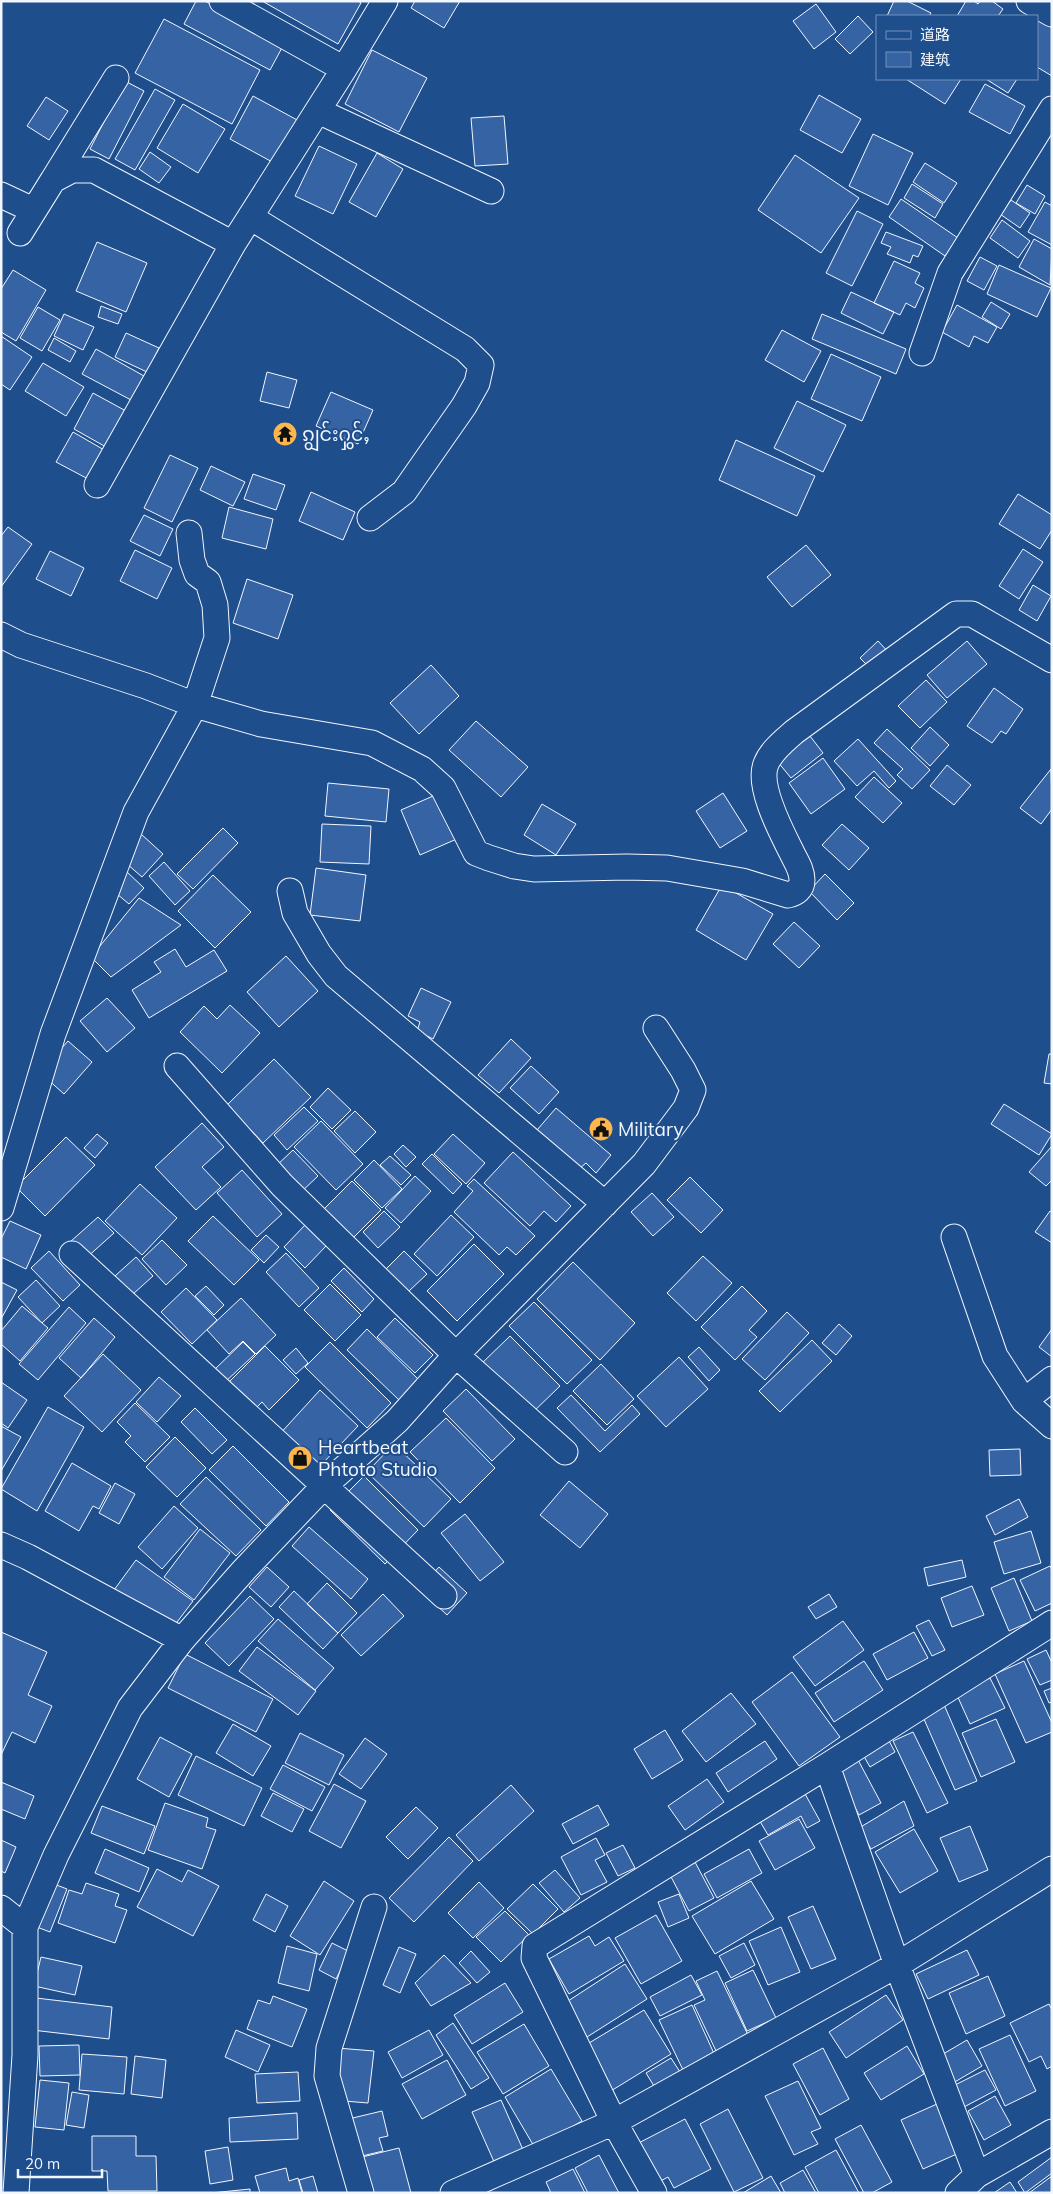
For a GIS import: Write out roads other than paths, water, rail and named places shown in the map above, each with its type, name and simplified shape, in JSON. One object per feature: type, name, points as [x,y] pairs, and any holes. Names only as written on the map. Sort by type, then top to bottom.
[{"type":"street","points":[[222,1],[344,69]]},
{"type":"street","points":[[97,485],[233,244],[385,1]]},
{"type":"street","points":[[1029,1],[1052,14]]},
{"type":"street","points":[[20,233],[32,210],[116,78]]},
{"type":"street","points":[[922,353],[950,273],[1052,109]]},
{"type":"street","points":[[318,110],[491,191]]},
{"type":"street","points":[[52,180],[72,170],[94,170],[233,244]]},
{"type":"street","points":[[1,195],[32,210]]},
{"type":"street","points":[[250,217],[465,349],[481,366],[477,383],[464,406],[404,492],[370,518]]},
{"type":"street","points":[[1,1208],[53,1034],[136,812],[195,705],[217,638],[215,605],[208,582],[197,574],[192,560],[189,533]]},
{"type":"street","points":[[1,635],[21,645],[146,686],[195,705],[261,724],[372,743],[422,769],[443,788],[476,852],[489,858],[514,866],[534,869],[667,868],[742,881],[788,895],[795,893],[799,889],[802,881],[801,870],[773,814],[764,781],[765,764],[775,750],[794,732],[938,625],[956,614],[972,614],[1052,660]]},
{"type":"street","points":[[290,891],[295,913],[319,954],[336,976],[605,1204]]},
{"type":"street","points":[[16,2193],[11,2112],[25,2056],[25,1927],[56,1855],[130,1708],[182,1640],[244,1570],[323,1487],[397,1421],[456,1355],[644,1164],[686,1108],[692,1090],[683,1070],[656,1028]]},
{"type":"street","points":[[177,1066],[282,1185],[456,1355],[565,1452]]},
{"type":"street","points":[[954,1237],[995,1356],[1024,1401],[1052,1426]]},
{"type":"street","points":[[72,1254],[323,1487],[444,1596]]},
{"type":"street","points":[[1024,1401],[1052,1379]]},
{"type":"street","points":[[1,1546],[28,1558],[182,1640]]},
{"type":"street","points":[[654,2193],[614,2122],[534,1958],[533,1952],[536,1946],[827,1766],[1052,1623]]},
{"type":"street","points":[[827,1766],[897,1965],[977,2175]]},
{"type":"street","points":[[454,2193],[614,2122],[897,1965],[1052,1869]]},
{"type":"street","points":[[360,2193],[327,2076],[328,2048],[374,1907]]},
{"type":"street","points":[[1,1908],[25,1927]]},
{"type":"street","points":[[958,2193],[977,2175],[1052,2132]]},
{"type":"place","name":"ၵျွင်းႁွင်ႇ","points":[[285,434]]},
{"type":"place","name":"Military","points":[[601,1129]]},
{"type":"place","name":"Heartbeat Phtoto Studio","points":[[300,1458]]}]
